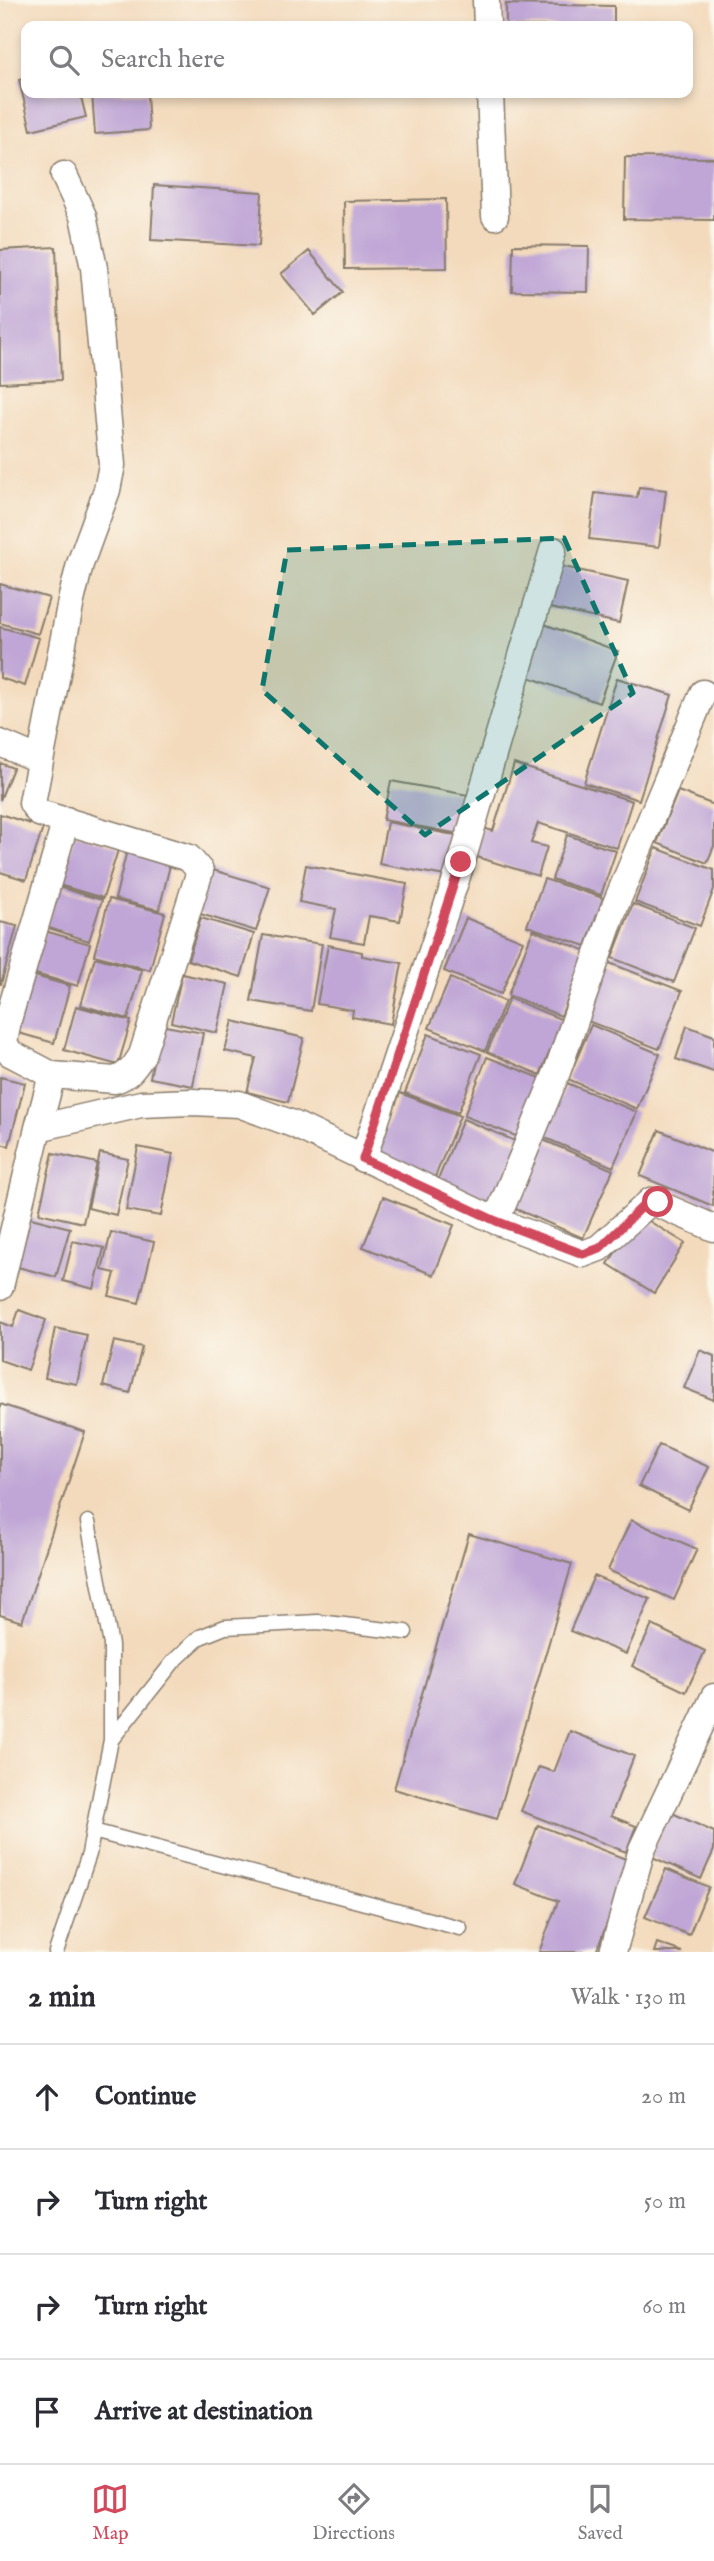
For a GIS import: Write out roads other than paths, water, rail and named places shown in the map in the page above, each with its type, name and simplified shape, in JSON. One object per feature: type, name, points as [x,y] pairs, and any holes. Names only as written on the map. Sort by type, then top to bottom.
[{"type":"street","points":[[486,0],[487,21]]},
{"type":"street","points":[[490,98],[495,216]]},
{"type":"street","points":[[64,175],[83,216],[94,268],[112,465],[107,490],[80,564],[74,589],[32,796],[34,808],[39,813],[66,820],[189,858],[200,871],[142,1055],[125,1077],[115,1080],[52,1075],[10,1053],[4,1043],[8,1020],[66,820]]},
{"type":"street","points":[[363,1159],[461,862],[553,550]]},
{"type":"street","points":[[496,1221],[557,1072],[613,911],[703,693]]},
{"type":"street","points":[[0,743],[40,760]]},
{"type":"street","points":[[0,1287],[52,1075]]},
{"type":"street","points":[[38,1128],[141,1104],[239,1104],[293,1124],[496,1221],[583,1254],[600,1248],[651,1201],[714,1228]]},
{"type":"street","points":[[613,1952],[642,1849],[714,1697]]},
{"type":"lane","points":[[56,1952],[89,1854],[111,1740],[111,1645],[88,1522]]},
{"type":"lane","points":[[111,1740],[174,1661],[200,1637],[225,1627],[318,1622],[405,1632]]},
{"type":"lane","points":[[93,1831],[460,1928]]}]
